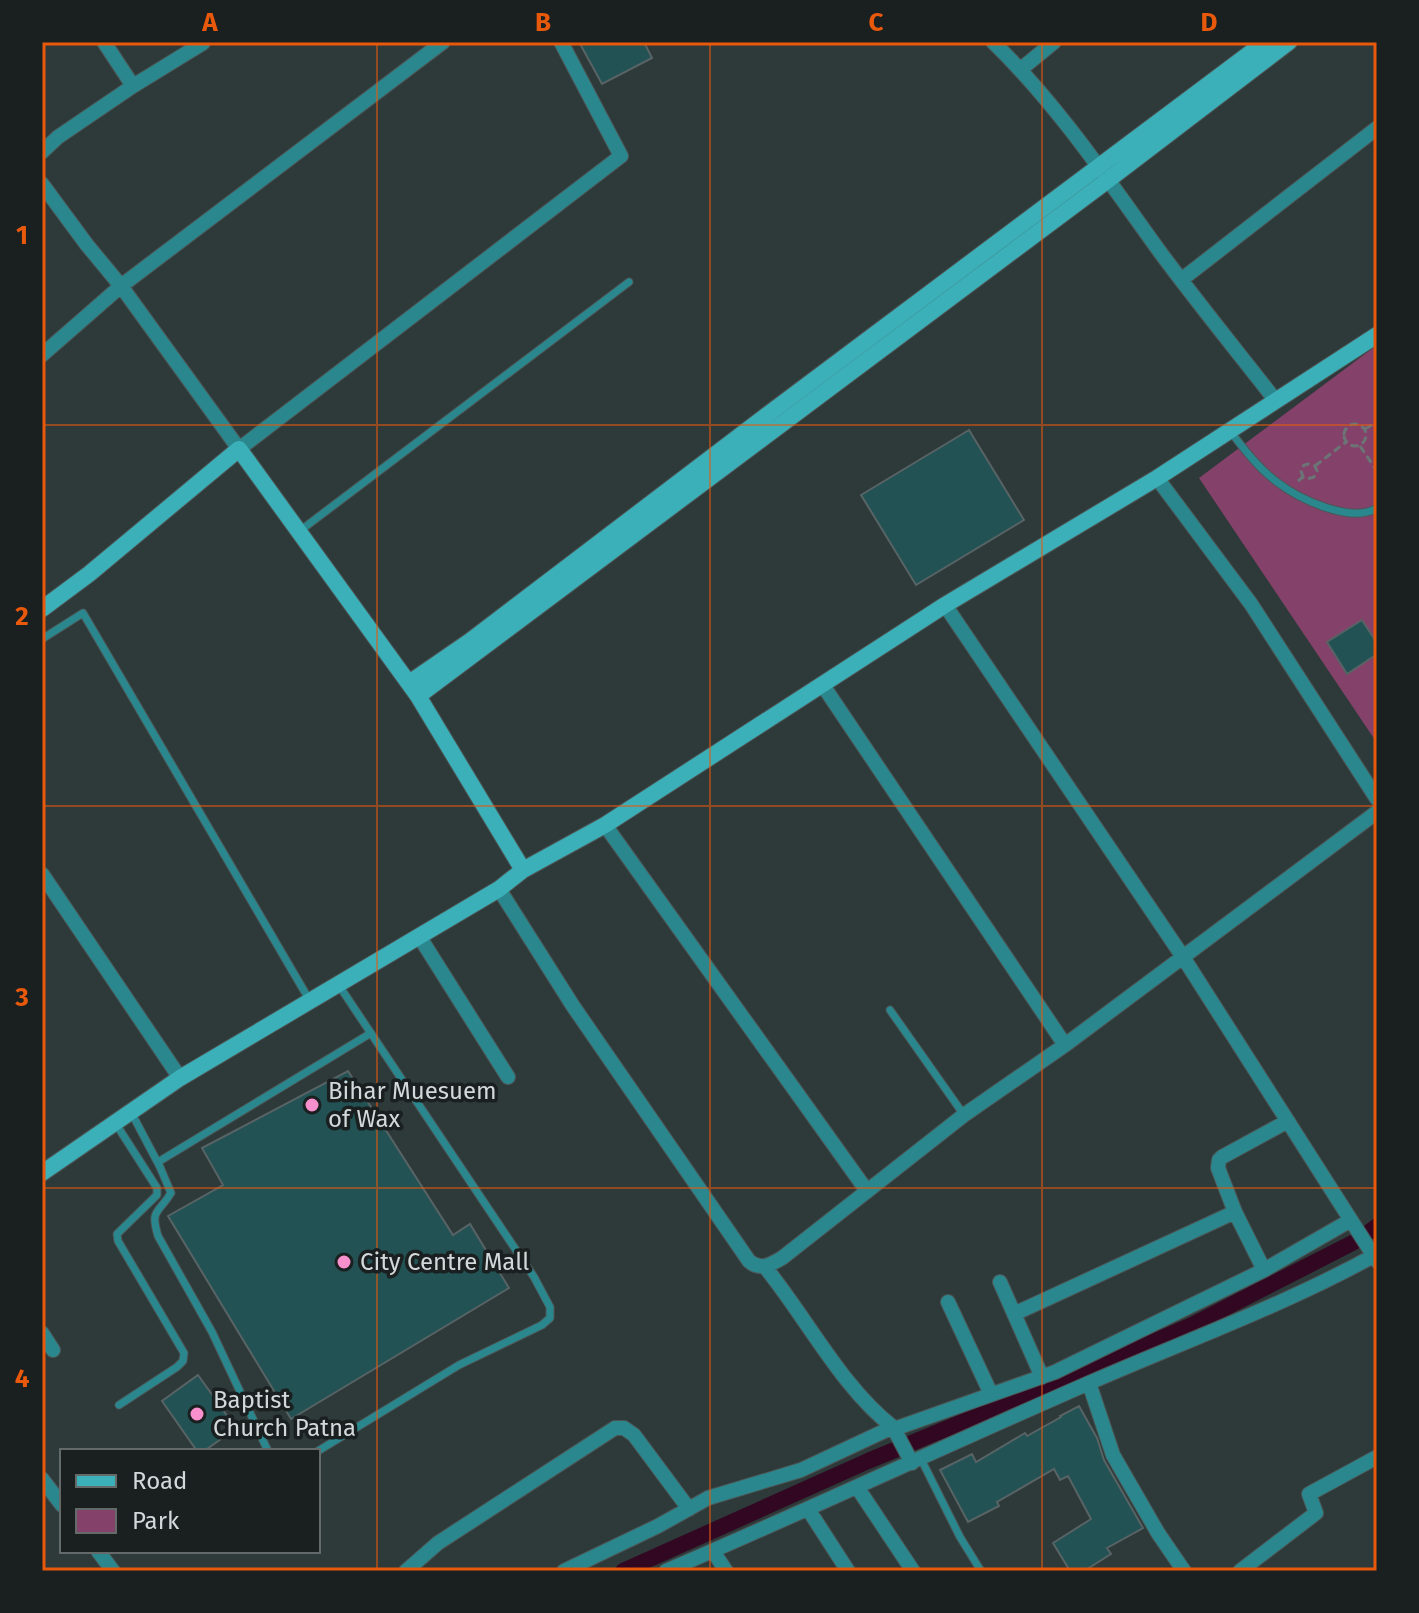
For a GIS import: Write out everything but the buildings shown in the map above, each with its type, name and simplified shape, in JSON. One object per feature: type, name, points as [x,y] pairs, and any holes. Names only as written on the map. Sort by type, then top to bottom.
[{"type":"street","points":[[104,42],[133,86]]},
{"type":"street","points":[[42,355],[121,286],[443,42]]},
{"type":"street","points":[[42,609],[89,574],[239,449],[621,156],[561,42]]},
{"type":"street","points":[[993,42],[1021,69],[1098,166],[1181,280],[1276,401]]},
{"type":"street","points":[[1021,69],[1054,42]]},
{"type":"street","points":[[42,152],[58,137],[133,86],[203,43]]},
{"type":"street","points":[[604,548],[1098,166],[1267,47]]},
{"type":"street","points":[[414,690],[470,641],[604,548],[1108,180],[1267,47]]},
{"type":"street","points":[[1181,280],[1377,128]]},
{"type":"street","points":[[42,184],[121,286],[414,690],[523,870]]},
{"type":"street","points":[[42,1173],[180,1078],[499,889],[523,870],[605,825],[945,605],[1157,478],[1377,335]]},
{"type":"street","points":[[1157,478],[1251,604],[1377,799]]},
{"type":"street","points":[[666,1571],[914,1459],[1327,1281],[1374,1255],[1183,957],[945,605]]},
{"type":"street","points":[[822,684],[1065,1045]]},
{"type":"street","points":[[499,889],[573,1006],[749,1261],[755,1266],[765,1267],[782,1258],[964,1115],[1065,1045],[1377,812]]},
{"type":"street","points":[[605,825],[867,1191]]},
{"type":"street","points":[[42,874],[180,1078]]},
{"type":"street","points":[[419,936],[508,1077]]},
{"type":"street","points":[[1264,1270],[1235,1212],[1218,1168],[1219,1160],[1288,1121]]},
{"type":"street","points":[[1014,1314],[1235,1212]]},
{"type":"street","points":[[564,1571],[708,1498],[801,1470],[991,1394],[1042,1377],[1133,1335],[1354,1223]]},
{"type":"street","points":[[765,1267],[850,1384],[896,1432],[914,1459]]},
{"type":"street","points":[[1000,1282],[1042,1377]]},
{"type":"street","points":[[948,1302],[991,1394]]},
{"type":"street","points":[[42,1333],[53,1350]]},
{"type":"street","points":[[1089,1383],[1113,1455],[1184,1571]]},
{"type":"street","points":[[406,1571],[438,1543],[615,1428],[624,1428],[634,1435],[689,1509]]},
{"type":"street","points":[[1240,1571],[1316,1513],[1309,1494],[1377,1457]]},
{"type":"street","points":[[42,1479],[60,1502]]},
{"type":"street","points":[[857,1487],[913,1571]]},
{"type":"street","points":[[808,1509],[848,1571]]},
{"type":"street","points":[[713,1551],[726,1571]]},
{"type":"street","points":[[100,1553],[113,1571]]},
{"type":"lane","points":[[299,532],[629,282]]},
{"type":"lane","points":[[1230,431],[1249,456],[1277,482],[1322,507],[1346,513],[1372,512],[1377,508]]},
{"type":"lane","points":[[42,639],[83,613],[310,1001]]},
{"type":"lane","points":[[320,1450],[459,1365],[542,1325],[550,1318],[550,1307],[534,1277],[338,984]]},
{"type":"lane","points":[[890,1010],[964,1115]]},
{"type":"lane","points":[[158,1162],[371,1033]]},
{"type":"lane","points":[[131,1112],[171,1193],[156,1210],[154,1219],[158,1236],[212,1332],[267,1449]]},
{"type":"lane","points":[[114,1122],[157,1188],[154,1200],[117,1234],[118,1241],[184,1353],[183,1361],[177,1367],[119,1405]]},
{"type":"lane","points":[[914,1459],[981,1571]]},
{"type":"path","points":[[1365,429],[1377,422]]},
{"type":"path","points":[[1359,424],[1365,429],[1366,440],[1360,446],[1346,442],[1344,435],[1349,426],[1359,424]]},
{"type":"path","points":[[1315,466],[1346,442]]},
{"type":"path","points":[[1360,446],[1377,471]]},
{"type":"green space","points":[[1377,345],[1377,743],[1199,478]]},
{"type":"waterway","points":[[623,1571],[868,1461],[1192,1325],[1360,1239],[1377,1226]]},
{"type":"place","name":"Bihar Muesuem of Wax","points":[[312,1105]]},
{"type":"place","name":"City Centre Mall","points":[[344,1262]]},
{"type":"place","name":"Baptist Church Patna","points":[[197,1414]]}]
